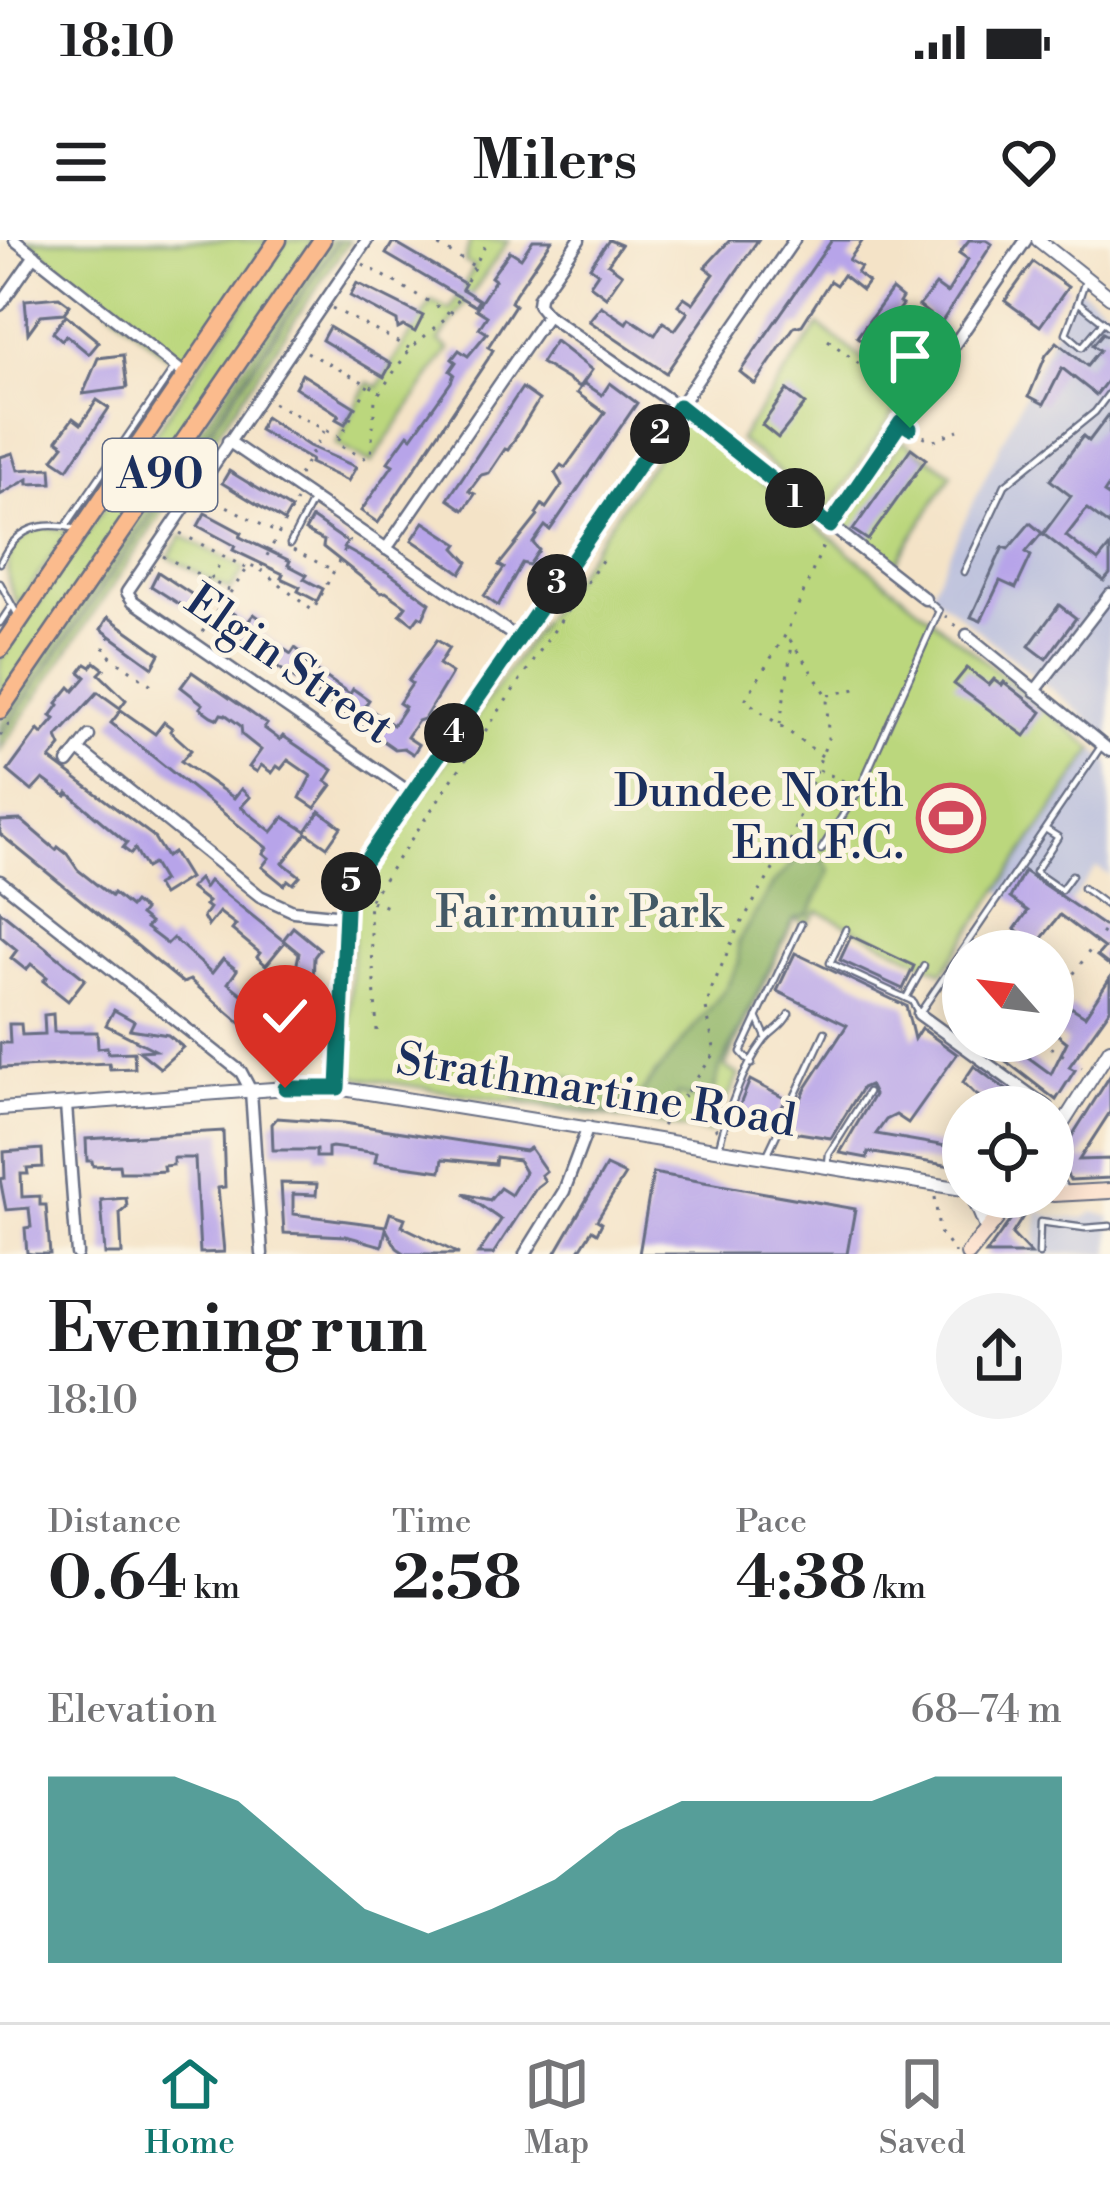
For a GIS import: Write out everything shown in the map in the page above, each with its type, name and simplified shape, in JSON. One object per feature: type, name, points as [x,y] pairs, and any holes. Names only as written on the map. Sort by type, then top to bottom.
[{"type":"highway","name":"A90","points":[[0,649],[16,613],[181,371],[278,240]]},
{"type":"highway","name":"A90","points":[[0,710],[322,240]]},
{"type":"main road","points":[[1074,1193],[1110,1191]]},
{"type":"main road","points":[[968,1254],[997,1218]]},
{"type":"street","points":[[15,240],[181,371]]},
{"type":"street","points":[[153,550],[367,240]]},
{"type":"street","points":[[579,240],[539,297],[538,304],[547,315],[679,406],[926,598]]},
{"type":"street","points":[[338,1088],[347,893],[794,240]]},
{"type":"street","points":[[830,526],[1026,240]]},
{"type":"street","points":[[1037,240],[1107,289]]},
{"type":"street","points":[[0,305],[34,255]]},
{"type":"street","points":[[386,549],[547,315]]},
{"type":"street","points":[[900,328],[945,358]]},
{"type":"street","points":[[228,441],[519,640]]},
{"type":"street","name":"Elgin Street","points":[[153,550],[127,592],[412,794]]},
{"type":"street","points":[[1036,691],[1110,594]]},
{"type":"street","points":[[967,635],[1108,744]]},
{"type":"street","points":[[68,763],[89,736]]},
{"type":"street","points":[[79,750],[260,896],[293,911],[345,916]]},
{"type":"street","points":[[0,881],[241,1072],[251,1091],[262,1254]]},
{"type":"street","points":[[919,1014],[1018,1086]]},
{"type":"street","points":[[1074,1094],[1110,1048]]},
{"type":"street","name":"Strathmartine Road","points":[[0,1108],[338,1088],[942,1184]]},
{"type":"street","points":[[66,1105],[77,1254]]},
{"type":"street","points":[[525,1254],[564,1191],[588,1126]]},
{"type":"street","points":[[982,1218],[987,1230]]},
{"type":"lane","points":[[1078,302],[1107,325],[1082,347],[1066,333],[1086,278]]},
{"type":"lane","points":[[964,572],[1005,485],[1094,412],[1110,392]]},
{"type":"lane","points":[[290,544],[314,499]]},
{"type":"lane","points":[[0,563],[9,544],[22,532],[39,524],[74,528]]},
{"type":"lane","points":[[0,583],[16,613],[0,623]]},
{"type":"lane","points":[[821,850],[860,788],[939,611],[926,598]]},
{"type":"lane","points":[[846,929],[830,963],[906,998],[919,1014],[1108,744]]},
{"type":"lane","points":[[1048,830],[1058,837],[1036,872],[1061,890],[1072,875]]},
{"type":"lane","points":[[1083,888],[1110,908]]},
{"type":"lane","points":[[752,1064],[741,1052],[800,924]]},
{"type":"lane","points":[[906,998],[924,966]]},
{"type":"lane","points":[[719,1147],[725,1118],[766,1037],[782,1028],[789,1014]]},
{"type":"lane","points":[[757,1017],[766,1037]]},
{"type":"lane","points":[[767,1155],[825,1032]]},
{"type":"lane","points":[[828,1164],[829,1154],[868,1092]]},
{"type":"lane","points":[[1039,1254],[1040,1222],[1110,1226]]},
{"type":"path","points":[[428,240],[476,266]]},
{"type":"path","points":[[368,385],[338,444],[364,458],[371,455],[379,391],[410,349],[450,314],[488,240]]},
{"type":"path","points":[[353,259],[450,314]]},
{"type":"path","points":[[323,304],[410,349]]},
{"type":"path","points":[[828,340],[913,405]]},
{"type":"path","points":[[294,346],[379,391]]},
{"type":"path","points":[[259,396],[341,438]]},
{"type":"path","points":[[901,422],[932,441],[958,430]]},
{"type":"path","points":[[260,569],[325,430]]},
{"type":"path","points":[[195,489],[334,571]]},
{"type":"path","points":[[822,756],[745,700],[786,634],[830,526]]},
{"type":"path","points":[[169,527],[247,568]]},
{"type":"path","points":[[194,643],[250,565],[313,611],[357,528]]},
{"type":"path","points":[[153,550],[231,591]]},
{"type":"path","points":[[377,1031],[369,901],[608,554]]},
{"type":"path","points":[[211,581],[224,556]]},
{"type":"path","points":[[939,611],[967,635]]},
{"type":"path","points":[[654,1137],[715,1053],[706,1008],[712,988],[737,930],[790,841],[828,739],[827,695],[786,634]]},
{"type":"path","points":[[110,636],[103,651],[153,686]]},
{"type":"path","points":[[780,725],[792,643]]},
{"type":"path","points":[[827,695],[856,689]]},
{"type":"path","points":[[818,770],[860,788]]},
{"type":"path","points":[[347,893],[390,908]]},
{"type":"path","points":[[1074,973],[1110,922]]},
{"type":"path","points":[[1073,1062],[1093,1075]]},
{"type":"path","points":[[686,1088],[717,1131],[719,1147]]},
{"type":"path","points":[[935,1183],[939,1232],[957,1254]]},
{"type":"shaded area","points":[[1076,285],[1110,312],[1110,737],[931,592]]},
{"type":"shaded area","points":[[1094,749],[1110,763],[1110,876],[1097,867],[1051,928],[999,890]]},
{"type":"shaded area","points":[[1094,1212],[1110,1217],[1110,1254],[1026,1254],[1036,1244],[1038,1218],[1084,1218]]},
{"type":"green space","points":[[27,240],[270,240],[191,356],[182,360],[168,357]]},
{"type":"green space","points":[[287,240],[314,240],[0,699],[0,660]]},
{"type":"green space","points":[[330,240],[337,240],[0,733],[0,723]]},
{"type":"green space","points":[[341,240],[349,240],[215,436],[210,432]]},
{"type":"green space","points":[[470,240],[509,240],[439,341],[449,349],[371,463],[336,444],[368,383],[378,387],[431,301],[450,310],[474,267],[465,262]]},
{"type":"green space","points":[[819,325],[907,394],[828,510],[739,440]]},
{"type":"green space","name":"Fairmuir Park","points":[[686,421],[1094,749],[971,930],[942,930],[942,972],[818,911],[807,924],[794,919],[725,1067],[739,1075],[711,1133],[356,1077],[347,1064],[355,892],[679,423]]},
{"type":"green space","points":[[208,435],[213,438],[0,750],[0,739]]},
{"type":"green space","points":[[902,440],[952,474],[895,564],[844,524]]},
{"type":"green space","points":[[44,526],[69,531],[18,605],[9,580],[9,558],[20,540]]},
{"type":"green space","points":[[182,536],[245,569],[230,590],[168,557]]},
{"type":"green space","points":[[804,852],[822,857],[830,870],[809,915],[794,919],[720,1068],[710,1104],[677,1094],[672,1121],[523,1103],[498,1072],[569,1077],[632,1104],[724,991],[739,963],[738,942],[773,884]]},
{"type":"building","points":[[533,240],[552,240],[515,294],[511,302],[515,305],[488,347],[493,350],[488,359],[378,523],[361,511],[393,465],[388,462],[451,382],[454,374],[450,371],[456,362],[452,359],[459,350],[468,356],[487,333],[479,328],[487,316],[476,309],[495,280],[491,277],[510,251],[521,258]]},
{"type":"building","points":[[609,240],[621,245],[608,264],[622,274],[606,297],[590,285],[598,273],[590,267]]},
{"type":"building","points":[[730,240],[758,240],[666,373],[589,321],[601,306],[655,335],[663,322],[675,330],[688,312],[678,305],[684,297],[693,303],[714,274],[705,267]]},
{"type":"building","points":[[832,240],[863,240],[849,260],[861,267],[857,273],[868,282],[862,290],[843,275],[836,285],[830,281],[755,384],[740,372]]},
{"type":"building","points":[[969,240],[992,244],[939,326],[946,331],[938,342],[918,328],[929,314],[919,306],[936,285],[947,293],[968,259],[959,253]]},
{"type":"building","points":[[393,242],[465,284],[462,289],[479,300],[475,306],[386,254]]},
{"type":"building","points":[[1033,262],[1068,287],[1040,326],[1005,301]]},
{"type":"building","points":[[357,283],[423,316],[415,332],[404,326],[398,329],[397,321],[350,296]]},
{"type":"building","points":[[892,290],[902,298],[902,305],[871,347],[857,337]]},
{"type":"building","points":[[59,297],[70,305],[64,313],[41,315],[28,333],[25,300]]},
{"type":"building","points":[[66,315],[99,342],[89,354],[66,335],[62,340],[53,332]]},
{"type":"building","points":[[329,327],[391,364],[384,377],[322,340]]},
{"type":"building","points":[[1103,333],[1110,337],[1110,377],[1096,395],[1062,368],[1044,404],[1029,396],[1046,355],[1057,342],[1087,366],[1100,350],[1093,345]]},
{"type":"building","points":[[555,341],[592,370],[580,387],[541,363]]},
{"type":"building","points":[[123,355],[127,388],[83,394],[98,358]]},
{"type":"building","points":[[302,374],[355,407],[345,424],[336,419],[339,415],[295,387]]},
{"type":"building","points":[[584,383],[602,395],[610,383],[637,403],[550,530],[545,526],[533,543],[539,550],[529,565],[522,563],[498,606],[484,596],[504,568],[499,565],[562,485],[555,473],[561,465],[565,468],[605,413],[577,393]]},
{"type":"building","points":[[522,388],[539,400],[508,450],[469,491],[475,494],[464,510],[448,499]]},
{"type":"building","points":[[787,390],[805,404],[778,438],[762,425]]},
{"type":"building","points":[[97,400],[109,408],[68,469],[53,459],[64,445],[57,440],[73,418],[81,424]]},
{"type":"building","points":[[1110,413],[1110,484],[1104,493],[1110,497],[1110,526],[1087,509],[1066,536],[1098,561],[1110,546],[1110,574],[1104,581],[1043,534],[1071,496],[1050,480],[1083,436],[1089,441]]},
{"type":"building","points":[[265,417],[309,446],[356,467],[348,481],[259,430]]},
{"type":"building","points":[[911,448],[926,459],[868,540],[853,530]]},
{"type":"building","points":[[13,453],[18,470],[51,468],[52,483],[28,484],[28,479],[0,495],[0,457]]},
{"type":"building","points":[[229,471],[291,509],[284,521],[222,483]]},
{"type":"building","points":[[205,513],[242,533],[240,537],[290,561],[288,565],[307,575],[304,579],[323,589],[317,601],[281,578],[283,574],[233,550],[235,546],[198,526]]},
{"type":"building","points":[[312,518],[347,542],[344,548],[430,603],[423,618],[419,616],[413,624],[400,614],[406,606],[381,593],[323,547],[324,541],[305,531]]},
{"type":"building","points":[[424,522],[458,544],[455,548],[468,562],[461,573],[412,540]]},
{"type":"building","points":[[1030,523],[1042,533],[1026,552],[1031,556],[1016,588],[1000,581],[981,621],[971,617],[1003,547],[1008,549]]},
{"type":"building","points":[[158,572],[202,601],[195,614],[151,586]]},
{"type":"building","points":[[1059,605],[1076,618],[1046,659],[1029,646]]},
{"type":"building","points":[[228,610],[247,623],[254,614],[264,621],[257,631],[291,654],[295,648],[305,663],[350,694],[353,689],[369,700],[365,706],[393,725],[405,707],[399,703],[412,684],[408,681],[437,640],[449,648],[439,664],[452,673],[407,737],[419,745],[413,754],[395,749],[218,625]]},
{"type":"building","points":[[108,617],[160,654],[153,667],[101,629]]},
{"type":"building","points":[[95,662],[104,669],[99,674],[126,700],[120,708],[98,692],[57,737],[61,746],[50,759],[153,836],[166,857],[173,852],[189,878],[162,895],[156,885],[163,881],[153,864],[146,868],[135,849],[131,854],[123,848],[127,843],[68,793],[43,779],[32,791],[8,771],[38,730],[42,734],[55,719],[51,716],[57,703],[70,687],[74,691],[86,677],[80,672],[86,664],[91,667]]},
{"type":"building","points":[[967,668],[989,685],[994,679],[1004,682],[1042,712],[1025,736],[954,684]]},
{"type":"building","points":[[192,672],[267,724],[264,728],[280,740],[283,736],[333,770],[326,781],[332,785],[315,808],[300,798],[311,776],[288,760],[272,773],[261,765],[257,772],[249,767],[261,750],[242,735],[241,726],[226,715],[211,716],[181,687]]},
{"type":"building","points":[[121,710],[155,734],[164,722],[172,728],[191,750],[181,761],[234,798],[241,789],[250,797],[241,807],[272,832],[284,817],[306,831],[320,811],[341,827],[327,847],[307,833],[283,863],[300,876],[284,885],[262,867],[269,858],[263,853],[267,848],[111,723]]},
{"type":"building","points":[[21,820],[67,854],[78,870],[111,896],[144,910],[140,915],[150,923],[146,928],[167,944],[173,938],[212,973],[223,959],[237,970],[228,983],[269,1016],[275,1016],[291,997],[277,986],[284,977],[293,984],[299,953],[283,940],[293,927],[320,949],[314,957],[313,985],[288,1017],[311,1036],[289,1063],[277,1053],[282,1047],[255,1026],[251,1032],[190,980],[183,983],[0,834],[0,821]]},
{"type":"building","points":[[1024,871],[1110,930],[1110,966],[1097,956],[1104,948],[1060,915],[1048,930],[1016,930],[1028,911],[1010,898]]},
{"type":"building","points":[[199,879],[204,888],[209,881],[285,942],[266,965],[257,957],[260,953],[232,930],[236,925],[219,912],[208,926],[203,917],[208,902],[190,888]]},
{"type":"building","points":[[0,911],[85,979],[68,1001],[31,964],[26,970],[11,958],[17,950],[0,936]]},
{"type":"building","points":[[851,936],[914,966],[903,989],[840,960]]},
{"type":"building","points":[[795,953],[906,1006],[914,1039],[921,1028],[942,1043],[942,1062],[951,1062],[908,1123],[896,1115],[876,1134],[942,1145],[942,1164],[868,1152],[867,1158],[840,1153],[874,1095],[869,1085],[862,1088],[831,1138],[786,1131],[806,1088],[847,1025],[777,991]]},
{"type":"building","points":[[1110,978],[1110,1009],[1074,1060],[1074,1009],[1085,1016]]},
{"type":"building","points":[[114,1010],[134,1021],[130,1029],[168,1035],[183,1047],[160,1068],[139,1051],[155,1050],[106,1025]]},
{"type":"building","points":[[53,1014],[54,1032],[97,1032],[98,1048],[107,1047],[108,1053],[134,1052],[135,1068],[110,1069],[109,1063],[0,1068],[0,1043],[10,1043],[9,1024],[21,1024],[22,1035],[45,1034],[44,1015]]},
{"type":"building","points":[[1007,1062],[1035,1062],[1051,1074],[1057,1062],[1073,1062],[1069,1067],[1075,1070],[1065,1086],[1038,1086]]},
{"type":"building","points":[[974,1066],[1001,1086],[967,1086],[963,1082]]},
{"type":"building","points":[[1110,1076],[1110,1112],[1079,1160],[1110,1159],[1110,1178],[1074,1180],[1074,1133]]},
{"type":"building","points":[[750,1080],[786,1099],[772,1128],[733,1122]]},
{"type":"building","points":[[277,1118],[530,1148],[546,1171],[541,1175],[545,1181],[493,1254],[478,1254],[501,1220],[464,1194],[490,1200],[500,1188],[511,1195],[525,1172],[518,1160],[496,1157],[495,1164],[443,1159],[441,1171],[375,1162],[377,1153],[332,1147],[328,1157],[316,1157],[316,1150],[273,1150],[272,1124]]},
{"type":"building","points":[[223,1131],[225,1187],[218,1188],[224,1252],[200,1253],[195,1158],[173,1158],[173,1165],[163,1166],[164,1171],[147,1172],[120,1172],[119,1165],[93,1166],[87,1161],[86,1139]]},
{"type":"building","points":[[42,1149],[43,1167],[27,1168],[28,1174],[21,1174],[22,1197],[40,1196],[40,1205],[46,1205],[50,1254],[32,1254],[27,1253],[25,1228],[31,1227],[29,1208],[6,1210],[0,1179],[5,1178],[4,1152]]},
{"type":"building","points":[[606,1166],[625,1175],[597,1220],[602,1223],[597,1233],[592,1230],[577,1254],[555,1254]]},
{"type":"building","points":[[653,1173],[855,1209],[847,1254],[639,1254]]},
{"type":"building","points":[[281,1183],[317,1184],[316,1195],[293,1194],[293,1214],[386,1226],[390,1213],[405,1218],[402,1226],[459,1254],[406,1254],[386,1229],[382,1246],[346,1236],[284,1233]]},
{"type":"building","points":[[126,1198],[127,1207],[120,1213],[122,1254],[105,1254],[101,1200]]},
{"type":"building","points":[[1012,1218],[1022,1218],[1012,1234],[1031,1254],[986,1254]]},
{"type":"place","name":"Dundee North End F.C.","points":[[951,818]]},
{"type":"route","points":[[285,1088],[338,1088],[347,888],[679,406],[830,526],[901,422],[910,428]]}]
